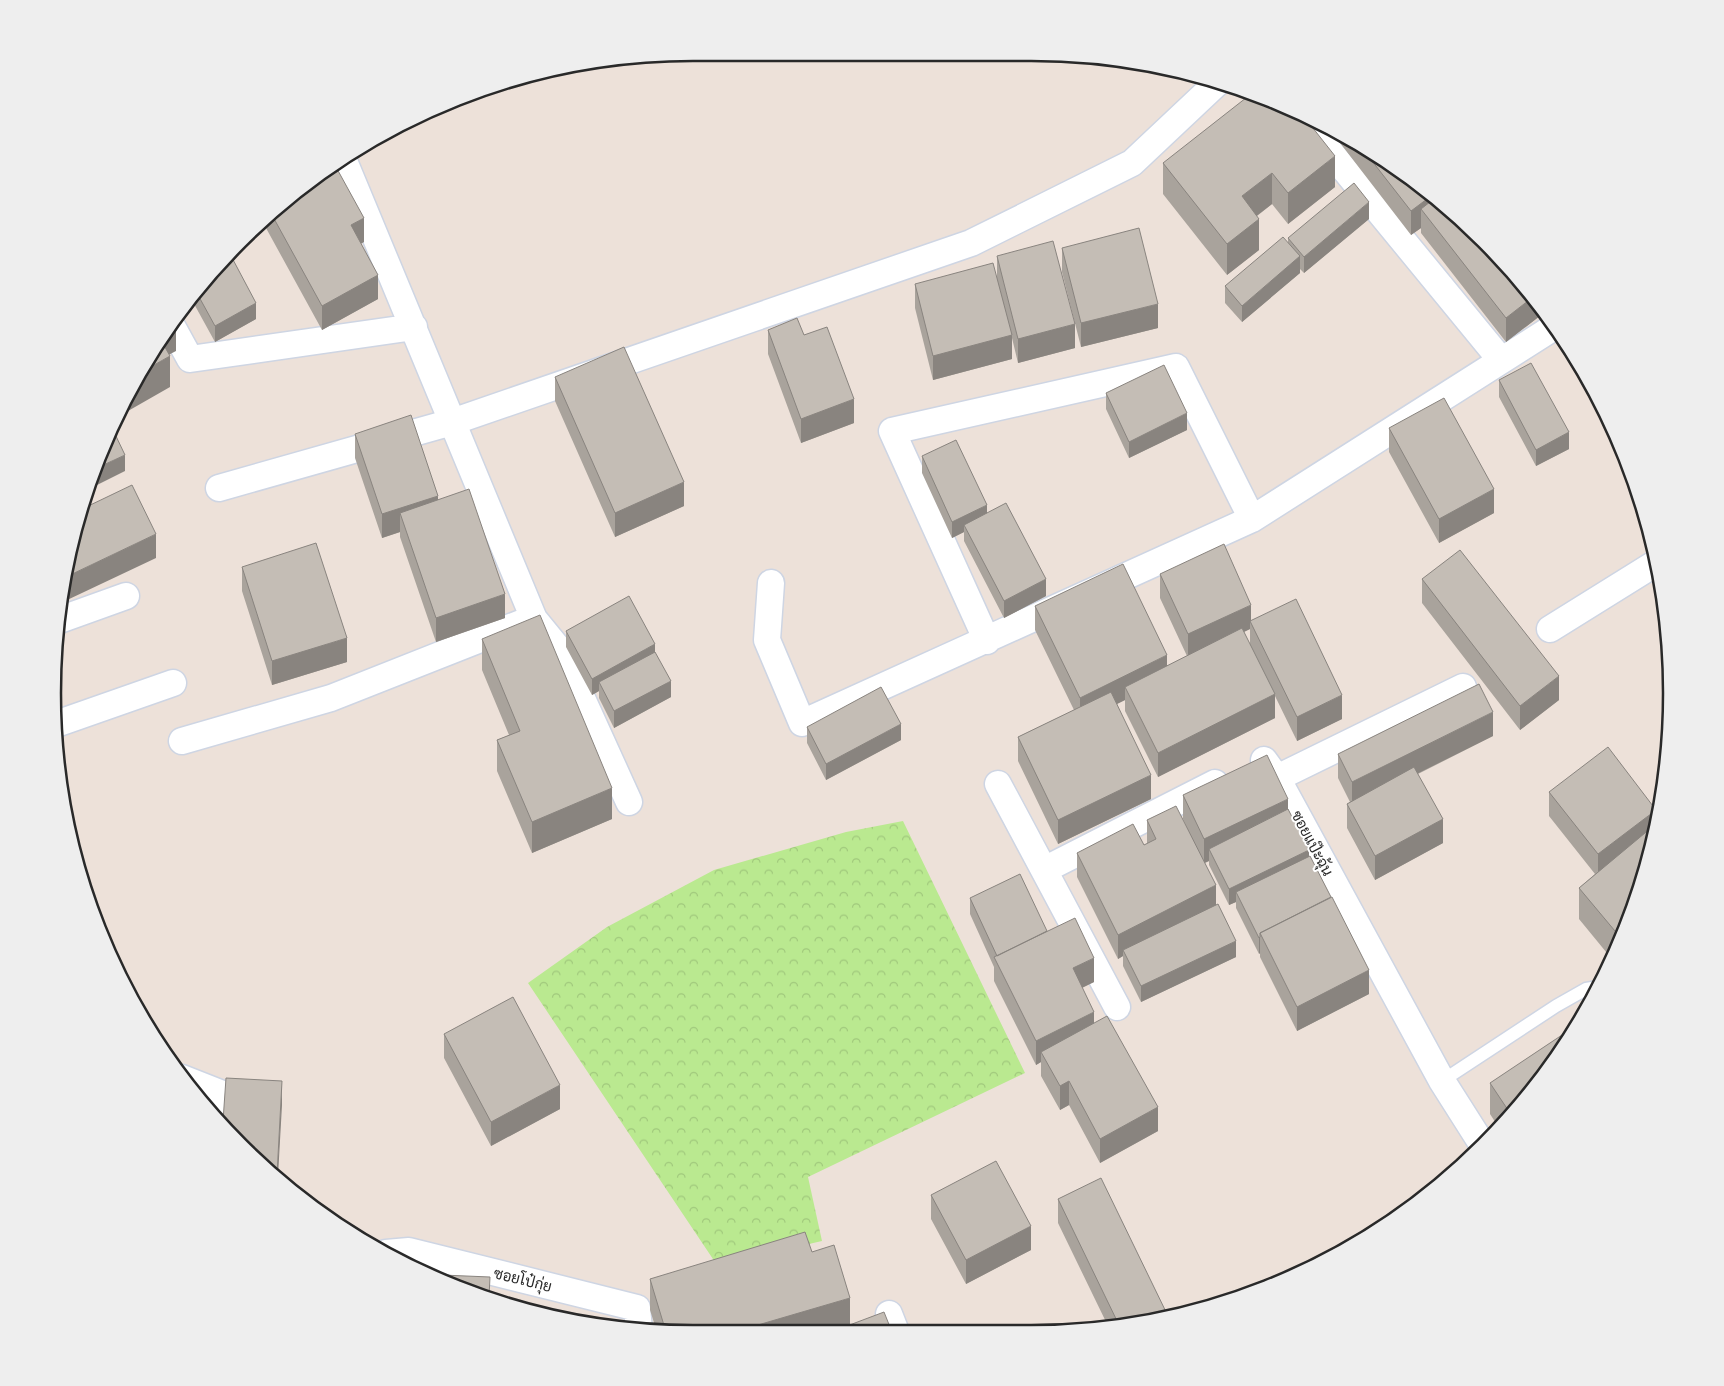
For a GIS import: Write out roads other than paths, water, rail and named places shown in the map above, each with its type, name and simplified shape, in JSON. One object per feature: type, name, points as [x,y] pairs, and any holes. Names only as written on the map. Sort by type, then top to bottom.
[{"type":"street","points":[[219,488],[452,422],[971,243],[1132,163],[1212,88]]},
{"type":"street","points":[[1307,125],[1501,360]]},
{"type":"street","points":[[346,166],[534,619],[561,652],[628,802]]},
{"type":"street","points":[[175,332],[190,359],[414,327]]},
{"type":"street","points":[[771,584],[767,640],[802,723],[1252,519],[1548,331]]},
{"type":"street","points":[[986,641],[892,431],[1176,368],[1252,519]]},
{"type":"street","points":[[1550,629],[1650,567]]},
{"type":"street","points":[[66,617],[126,596]]},
{"type":"street","points":[[182,741],[331,698],[534,619]]},
{"type":"street","points":[[62,722],[173,683]]},
{"type":"street","points":[[1277,778],[1463,687]]},
{"type":"street","name":"ซอยแป๊ะฉุ้น","points":[[1044,870],[1263,758],[1277,778],[1442,1081],[1479,1139]]},
{"type":"street","points":[[998,784],[1118,1007]]},
{"type":"street","points":[[196,1083],[220,1092],[218,1110]]},
{"type":"street","name":"ซอยโป๋กุ่ย","points":[[399,1252],[409,1251],[637,1308],[638,1322]]},
{"type":"lane","points":[[1442,1081],[1556,1006],[1589,988]]}]
